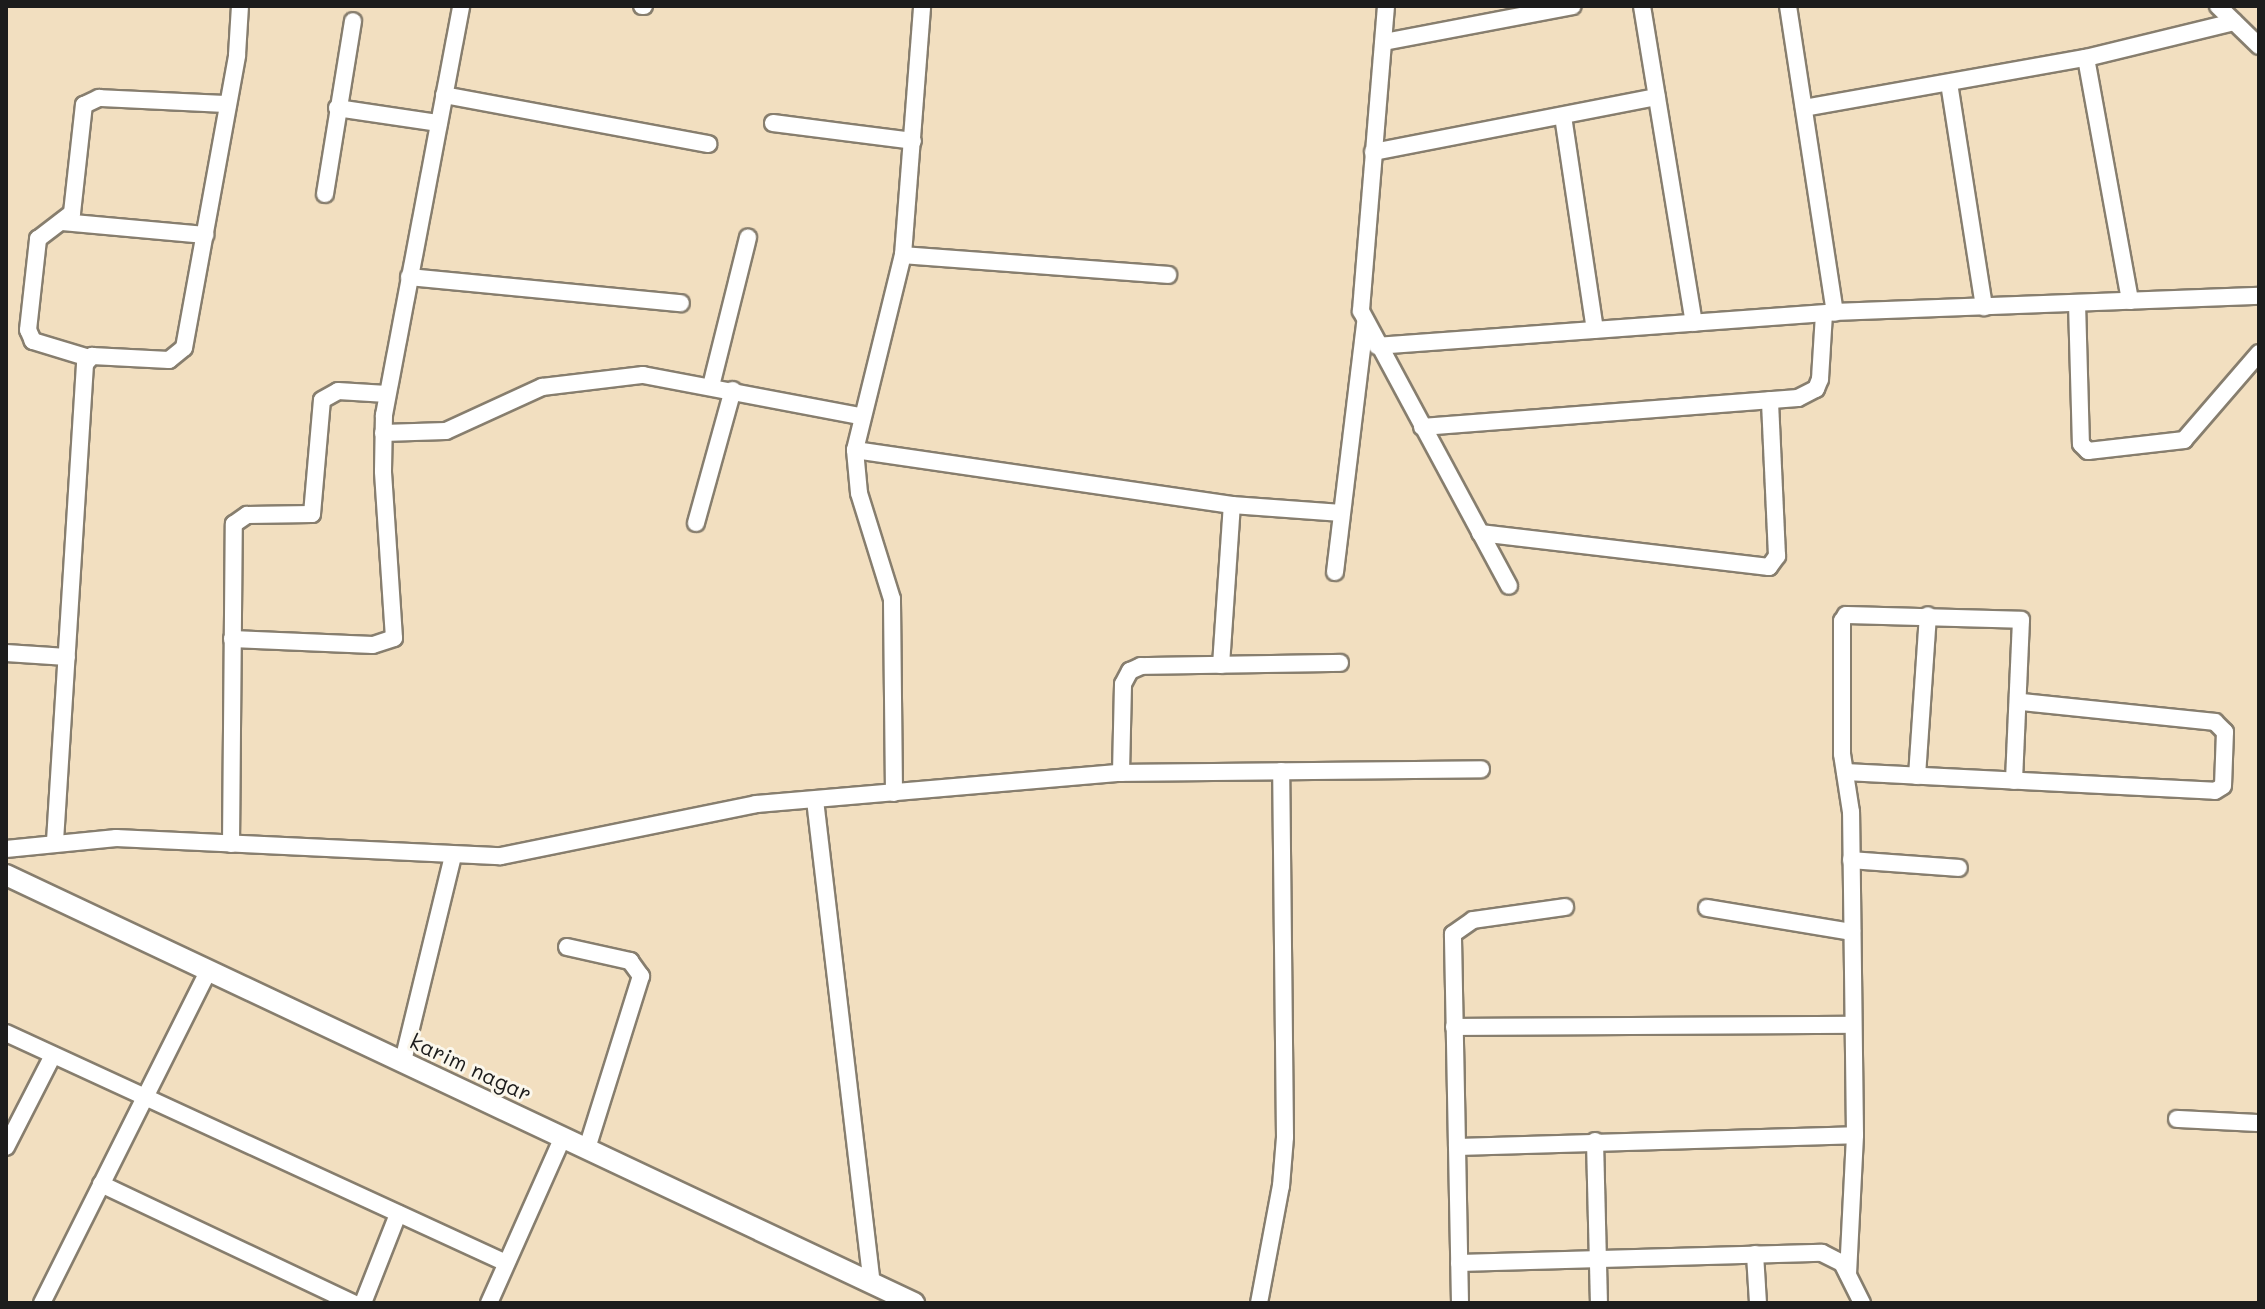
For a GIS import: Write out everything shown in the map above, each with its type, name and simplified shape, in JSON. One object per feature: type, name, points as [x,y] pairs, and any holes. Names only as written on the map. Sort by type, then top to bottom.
[{"type":"street","points":[[228,104],[90,100],[81,112],[72,213],[38,239],[28,334],[33,341],[89,358],[162,360],[181,354],[228,104],[240,6]]},
{"type":"street","points":[[232,639],[381,645],[394,638],[383,433],[387,394],[461,6]]},
{"type":"street","points":[[894,793],[892,599],[859,493],[855,450],[860,416],[903,255],[922,6]]},
{"type":"street","points":[[1386,6],[1360,303],[1365,323],[1377,346],[1509,586]]},
{"type":"street","points":[[1384,42],[1573,6]]},
{"type":"street","points":[[1642,6],[1694,323]]},
{"type":"street","points":[[1422,427],[1798,398],[1816,389],[1829,313],[1788,6]]},
{"type":"street","points":[[2218,6],[2259,46]]},
{"type":"street","points":[[325,194],[353,21]]},
{"type":"street","points":[[1804,108],[2086,58],[2234,22]]},
{"type":"street","points":[[2086,58],[2130,301]]},
{"type":"street","points":[[1949,83],[1984,307]]},
{"type":"street","points":[[444,95],[709,144]]},
{"type":"street","points":[[1373,152],[1657,97]]},
{"type":"street","points":[[337,108],[439,123]]},
{"type":"street","points":[[1563,116],[1595,330]]},
{"type":"street","points":[[773,123],[913,141]]},
{"type":"street","points":[[62,222],[205,235]]},
{"type":"street","points":[[711,386],[748,238]]},
{"type":"street","points":[[903,255],[1168,275]]},
{"type":"street","points":[[409,277],[681,303]]},
{"type":"street","points":[[1377,346],[1829,313],[2259,296]]},
{"type":"street","points":[[2077,303],[2081,444],[2088,451],[2184,440],[2259,353]]},
{"type":"street","points":[[1335,572],[1365,323]]},
{"type":"street","points":[[55,841],[89,358]]},
{"type":"street","points":[[383,433],[457,428],[560,383],[653,375],[860,416]]},
{"type":"street","points":[[696,523],[733,390]]},
{"type":"street","points":[[231,844],[232,639],[237,519],[312,514],[322,400],[338,391],[387,394]]},
{"type":"street","points":[[1480,533],[1769,567],[1777,556],[1770,400]]},
{"type":"street","points":[[855,450],[1232,505],[1342,513]]},
{"type":"street","points":[[1221,665],[1232,505]]},
{"type":"street","points":[[1848,1274],[1855,1135],[1851,860],[1845,772],[1842,621],[1853,613],[2021,620],[2020,702],[2014,781]]},
{"type":"street","points":[[1917,776],[1928,615]]},
{"type":"street","points":[[6,653],[67,657]]},
{"type":"street","points":[[1121,773],[1123,684],[1130,671],[1141,666],[1340,663]]},
{"type":"street","points":[[1845,772],[2215,791],[2225,780],[2225,732],[2215,722],[2020,702]]},
{"type":"street","points":[[6,849],[55,841],[116,838],[453,856],[528,853],[734,808],[894,793],[1121,773],[1481,769]]},
{"type":"street","points":[[1259,1303],[1281,1186],[1285,1137],[1281,771]]},
{"type":"street","points":[[815,800],[872,1283]]},
{"type":"street","points":[[403,1061],[453,856]]},
{"type":"street","points":[[1851,860],[1959,868]]},
{"type":"street","name":"karim nagar","points":[[6,875],[914,1303]]},
{"type":"street","points":[[1460,1303],[1452,948],[1461,924],[1565,907]]},
{"type":"street","points":[[1707,908],[1852,932]]},
{"type":"street","points":[[567,947],[630,961],[641,976],[587,1148]]},
{"type":"street","points":[[42,1303],[209,969]]},
{"type":"street","points":[[1454,1027],[1853,1025]]},
{"type":"street","points":[[6,1033],[506,1263]]},
{"type":"street","points":[[6,1147],[53,1055]]},
{"type":"street","points":[[2177,1119],[2259,1123]]},
{"type":"street","points":[[1457,1147],[1855,1135]]},
{"type":"street","points":[[489,1303],[563,1137]]},
{"type":"street","points":[[1595,1141],[1599,1303]]},
{"type":"street","points":[[101,1184],[353,1303]]},
{"type":"street","points":[[363,1303],[398,1214]]},
{"type":"street","points":[[1459,1263],[1598,1256],[1822,1253],[1833,1256],[1848,1274],[1862,1303]]},
{"type":"street","points":[[1755,1254],[1758,1303]]}]
